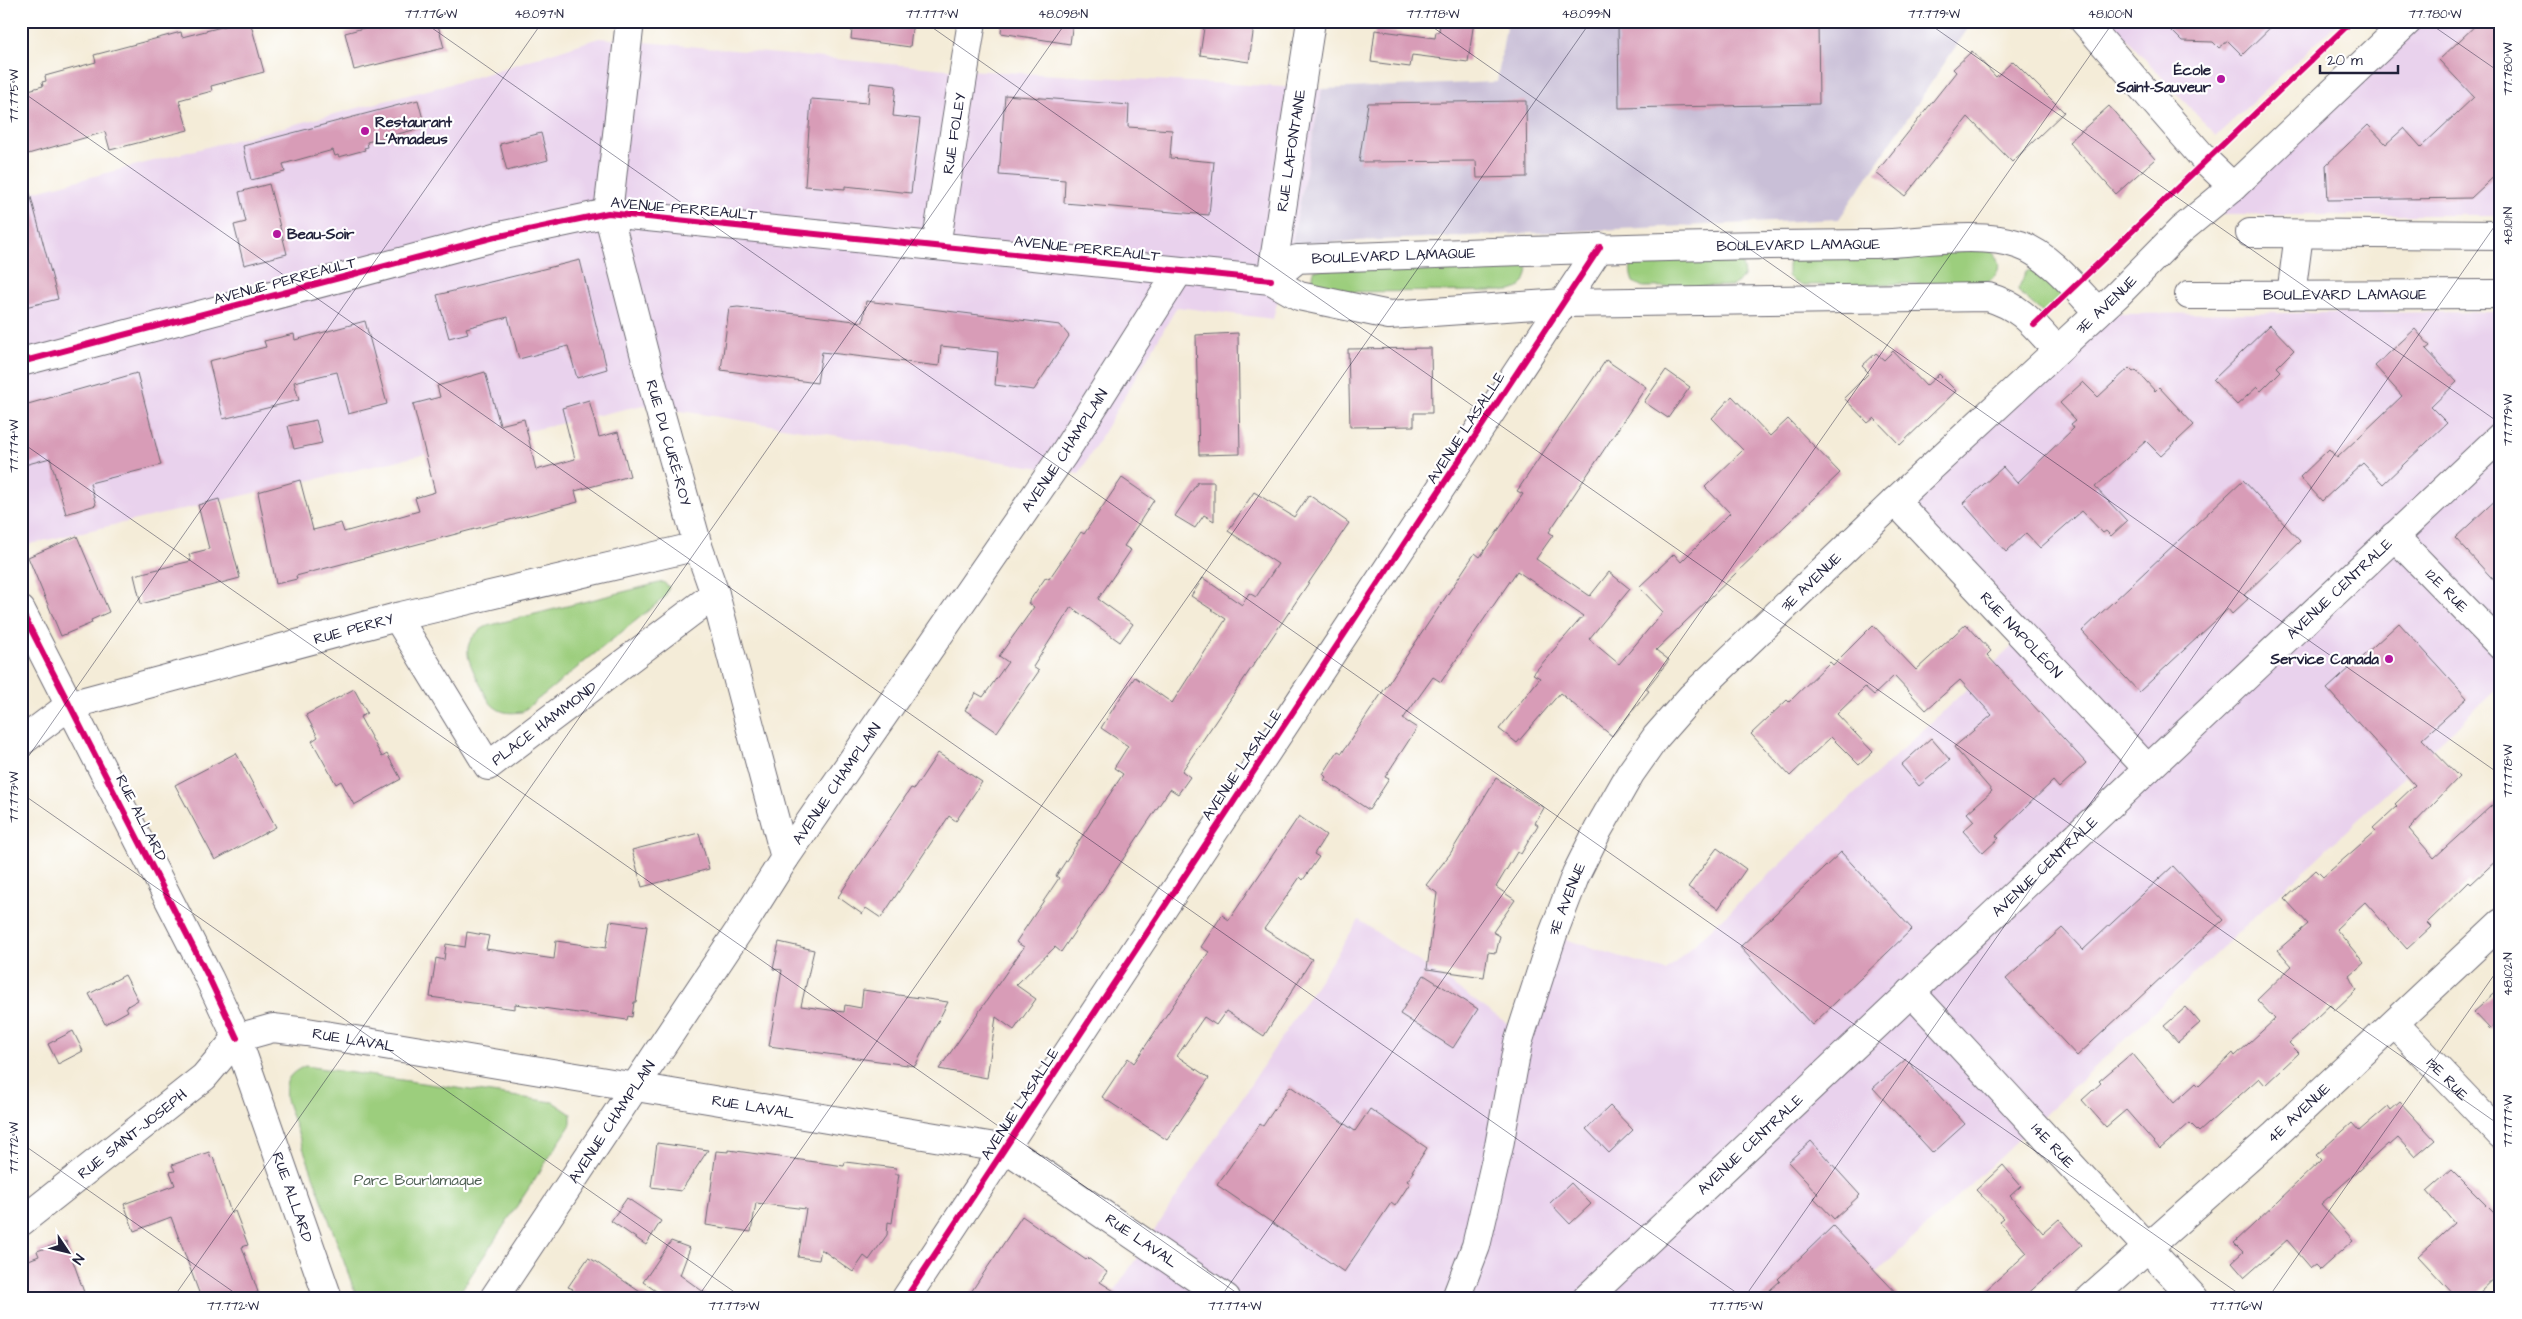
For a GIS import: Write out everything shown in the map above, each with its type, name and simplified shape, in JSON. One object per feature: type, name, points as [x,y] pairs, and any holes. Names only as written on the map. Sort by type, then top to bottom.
[{"type":"street","name":"RUE DU CURÉ-ROY","points":[[630,21],[608,212],[650,376],[698,546],[715,594],[785,858]]},
{"type":"street","name":"RUE FOLEY","points":[[936,246],[972,21]]},
{"type":"street","name":"RUE LAFONTAINE","points":[[1271,280],[1311,21]]},
{"type":"street","points":[[2084,21],[2206,162],[2233,187]]},
{"type":"street","name":"3E AVENUE","points":[[1456,1298],[1476,1246],[1499,1146],[1518,1043],[1553,934],[1576,874],[1598,830],[1630,774],[1656,737],[1692,696],[1896,501],[2098,312],[2181,230],[2233,187],[2408,21]]},
{"type":"street","name":"AVENUE PERREAULT","points":[[21,362],[495,237],[608,212],[1271,280]]},
{"type":"street","points":[[2250,233],[2501,235]]},
{"type":"street","points":[[2290,294],[2299,234]]},
{"type":"street","name":"BOULEVARD LAMAQUE","points":[[1271,280],[1297,259],[1600,247],[1871,244],[1987,238],[2020,244],[2040,254],[2098,312]]},
{"type":"street","name":"AVENUE LASALLE","points":[[906,1298],[1600,247]]},
{"type":"street","name":"AVENUE CHAMPLAIN","points":[[494,1298],[742,926],[785,858],[1063,455],[1179,271]]},
{"type":"street","points":[[1271,280],[1298,296],[1389,315],[1564,303],[1988,297],[2009,303],[2030,320],[2058,350]]},
{"type":"street","name":"BOULEVARD LAMAQUE","points":[[2189,295],[2501,294]]},
{"type":"street","name":"AVENUE CENTRALE","points":[[1587,1298],[2501,436]]},
{"type":"street","name":"RUE NAPOLÉON","points":[[1896,501],[2148,769]]},
{"type":"street","name":"12E RUE","points":[[2394,536],[2501,646]]},
{"type":"street","name":"RUE PERRY","points":[[21,742],[70,705],[397,617],[698,546]]},
{"type":"street","name":"PLACE HAMMOND","points":[[397,617],[488,766],[715,594]]},
{"type":"street","name":"RUE ALLARD","points":[[21,610],[209,978],[237,1038],[328,1298]]},
{"type":"street","name":"4E AVENUE","points":[[2091,1298],[2146,1247],[2275,1135],[2395,1024],[2501,922]]},
{"type":"street","name":"14E RUE","points":[[1911,992],[2194,1298]]},
{"type":"street","name":"13E RUE","points":[[2395,1024],[2501,1135]]},
{"type":"street","name":"RUE LAVAL","points":[[237,1038],[273,1028],[1006,1149],[1226,1298]]},
{"type":"street","name":"RUE SAINT-JOSEPH","points":[[21,1222],[204,1077],[237,1038]]},
{"type":"shaded area","points":[[1507,21],[1973,21],[1839,219],[1292,244],[1322,89],[1497,82]]},
{"type":"shaded area","name":"École Saint-Sauveur","points":[[2110,21],[2340,21],[2216,136]]},
{"type":"shaded area","points":[[2414,21],[2501,21],[2501,215],[2210,215]]},
{"type":"shaded area","points":[[599,38],[946,69],[1322,89],[1292,244],[1273,319],[1177,307],[1079,474],[643,405],[21,546],[21,195],[466,80]]},
{"type":"shaded area","points":[[2501,312],[2501,685],[1850,1298],[1110,1298],[1359,920],[1524,1035],[1555,936],[1666,971],[2021,638],[1896,505],[2099,314]]},
{"type":"green space","points":[[1990,250],[1997,260],[1998,269],[1994,277],[1984,283],[1803,285],[1794,282],[1788,276],[1788,265],[1791,258]]},
{"type":"green space","points":[[1741,259],[1744,275],[1740,281],[1732,286],[1643,287],[1633,282],[1631,273],[1631,265],[1634,260]]},
{"type":"green space","points":[[1524,263],[1528,268],[1525,280],[1521,286],[1510,291],[1323,292],[1312,283],[1314,270]]},
{"type":"green space","points":[[2032,269],[2045,277],[2063,295],[2044,314],[2018,289],[2026,272]]},
{"type":"green space","points":[[663,582],[669,587],[664,598],[522,712],[512,713],[499,710],[489,701],[469,661],[468,646],[477,632],[487,626]]},
{"type":"green space","name":"Parc Bourlamaque","points":[[305,1066],[553,1102],[571,1114],[571,1124],[456,1298],[357,1298],[286,1100],[288,1079]]},
{"type":"building","points":[[250,21],[264,72],[211,86],[212,91],[179,100],[188,130],[110,150],[105,132],[21,156],[21,92],[43,86],[42,82],[46,81],[45,76],[96,62],[94,55],[181,32],[182,37]]},
{"type":"building","points":[[410,21],[437,21],[444,48],[354,70],[345,33],[378,24],[379,29]]},
{"type":"building","points":[[853,21],[913,21],[910,47],[851,39]]},
{"type":"building","points":[[1002,21],[1073,21],[1070,44],[1001,33]]},
{"type":"building","points":[[1205,21],[1254,26],[1249,62],[1200,55]]},
{"type":"building","points":[[1440,21],[1474,21],[1468,62],[1412,55],[1410,67],[1371,62],[1375,30],[1435,38],[1436,32],[1439,32]]},
{"type":"building","points":[[1618,21],[1818,21],[1819,104],[1619,108]]},
{"type":"building","points":[[2162,21],[2277,21],[2242,55],[2228,41],[2219,48],[2213,42],[2182,41]]},
{"type":"building","points":[[2480,21],[2501,21],[2501,170],[2471,198],[2328,200],[2326,165],[2368,125],[2386,144],[2404,128],[2421,147],[2474,97],[2439,60]]},
{"type":"building","points":[[1972,51],[1996,77],[2013,61],[2064,112],[2012,162],[1968,117],[1905,196],[1876,173],[1956,72],[1953,69]]},
{"type":"building","points":[[870,83],[896,86],[893,116],[920,119],[911,193],[845,186],[845,189],[805,186],[811,99],[868,103]]},
{"type":"building","points":[[1005,95],[1129,105],[1128,127],[1172,130],[1170,158],[1214,162],[1209,215],[1064,203],[1065,180],[999,175]]},
{"type":"building","points":[[418,100],[425,127],[367,142],[368,147],[364,148],[365,150],[339,157],[338,155],[335,156],[333,150],[283,164],[285,172],[251,180],[243,146]]},
{"type":"building","points":[[1526,101],[1527,177],[1477,178],[1476,161],[1359,162],[1368,103]]},
{"type":"building","points":[[2109,106],[2155,159],[2116,194],[2069,142]]},
{"type":"building","points":[[541,133],[548,160],[507,171],[500,144]]},
{"type":"building","points":[[269,184],[287,254],[244,265],[234,225],[246,222],[239,192]]},
{"type":"building","points":[[28,186],[58,299],[21,308],[21,187]]},
{"type":"building","points":[[580,260],[607,369],[577,378],[568,346],[519,359],[508,317],[466,328],[468,333],[449,338],[437,295]]},
{"type":"building","points":[[866,301],[1060,325],[1069,336],[1034,390],[995,385],[998,352],[941,346],[939,366],[822,352],[817,383],[721,370],[729,308],[738,307],[863,322]]},
{"type":"building","points":[[365,321],[387,404],[348,414],[337,372],[294,382],[299,400],[223,419],[209,361],[266,347],[264,341],[294,334],[295,340]]},
{"type":"building","points":[[2270,325],[2294,350],[2277,367],[2281,371],[2261,391],[2257,387],[2237,405],[2213,380]]},
{"type":"building","points":[[2415,329],[2430,346],[2426,349],[2457,382],[2431,407],[2447,423],[2383,484],[2363,463],[2322,501],[2300,477],[2329,449],[2337,458],[2402,396],[2375,366]]},
{"type":"building","points":[[1238,333],[1240,454],[1199,455],[1196,335]]},
{"type":"building","points":[[1431,348],[1432,413],[1414,413],[1414,426],[1350,427],[1348,349]]},
{"type":"building","points":[[1893,351],[1926,386],[1939,374],[1956,391],[1900,445],[1874,418],[1868,423],[1844,398],[1869,373],[1862,366],[1876,353],[1884,360]]},
{"type":"building","points":[[1606,360],[1646,387],[1549,532],[1553,535],[1536,559],[1590,596],[1609,572],[1630,589],[1589,639],[1619,664],[1663,612],[1639,587],[1674,554],[1681,562],[1730,513],[1705,487],[1743,450],[1712,418],[1732,396],[1770,436],[1788,419],[1840,473],[1656,650],[1669,660],[1646,689],[1649,691],[1612,736],[1560,693],[1517,743],[1499,729],[1540,678],[1533,674],[1583,616],[1517,571],[1441,682],[1433,677],[1403,719],[1417,728],[1385,777],[1389,779],[1369,810],[1324,780],[1326,777],[1323,774],[1338,751],[1342,753],[1475,553],[1480,557],[1523,494],[1517,491]]},
{"type":"building","points":[[2129,368],[2133,372],[2136,370],[2155,391],[2159,387],[2194,425],[2161,456],[2146,441],[2095,487],[2127,521],[2111,536],[2106,531],[2103,533],[2082,511],[2040,548],[2026,533],[2006,552],[1963,503],[2003,467],[2017,483],[2074,428],[2071,424],[2076,420],[2060,403],[2083,382],[2098,397]]},
{"type":"building","points":[[1666,370],[1690,387],[1668,418],[1644,402]]},
{"type":"building","points":[[485,372],[500,425],[524,419],[536,470],[575,459],[562,408],[589,400],[599,437],[618,432],[630,476],[575,491],[578,502],[296,576],[297,579],[276,584],[258,492],[300,480],[313,530],[341,523],[344,532],[419,511],[415,498],[435,492],[413,404],[440,397],[437,386]]},
{"type":"building","points":[[137,373],[161,465],[90,483],[96,505],[66,514],[50,458],[21,466],[21,406]]},
{"type":"building","points":[[316,420],[322,443],[294,449],[288,426]]},
{"type":"building","points":[[1122,478],[1154,500],[1124,546],[1131,550],[1098,599],[1133,624],[1120,642],[1071,607],[1033,667],[1039,671],[997,732],[965,710],[976,693],[983,697],[1008,662],[999,656],[1034,607],[1028,603],[1046,577],[1049,579],[1081,532],[1084,534]]},
{"type":"building","points":[[2243,480],[2300,541],[2244,595],[2248,599],[2232,614],[2228,609],[2139,692],[2082,631]]},
{"type":"building","points":[[1198,482],[1214,482],[1214,521],[1204,515],[1195,528],[1175,516]]},
{"type":"building","points":[[1254,492],[1294,517],[1309,495],[1349,523],[1182,771],[1190,777],[1178,794],[1170,789],[1061,952],[1055,947],[1016,985],[1036,999],[1014,1030],[996,1017],[987,1078],[939,1069],[1024,947],[1016,942],[1059,878],[1056,876],[1123,774],[1114,768],[1128,746],[1101,728],[1116,704],[1135,677],[1172,703],[1226,619],[1191,596],[1203,578],[1242,605],[1249,593],[1256,597],[1278,564],[1228,531]]},
{"type":"building","points":[[2501,495],[2501,588],[2455,538]]},
{"type":"building","points":[[219,499],[240,578],[141,604],[134,575],[191,561],[189,554],[209,549],[198,505]]},
{"type":"building","points":[[77,536],[109,612],[91,620],[92,623],[61,636],[28,557]]},
{"type":"building","points":[[2399,623],[2467,698],[2422,739],[2459,777],[2409,829],[2434,858],[2501,797],[2501,856],[2471,884],[2469,882],[2427,923],[2431,927],[2407,949],[2365,902],[2336,929],[2364,963],[2349,976],[2356,990],[2335,1010],[2330,1005],[2289,1043],[2299,1053],[2265,1085],[2259,1078],[2199,1132],[2190,1123],[2160,1149],[2126,1110],[2106,1127],[2082,1100],[2101,1083],[2099,1081],[2132,1053],[2174,1103],[2196,1083],[2199,1086],[2233,1053],[2235,1056],[2275,1019],[2257,1000],[2292,966],[2278,950],[2308,924],[2285,899],[2316,870],[2323,877],[2376,831],[2373,828],[2397,806],[2395,804],[2415,785],[2327,689]]},
{"type":"building","points":[[1966,624],[1991,651],[1987,655],[2086,763],[2059,788],[2053,781],[1996,836],[1999,838],[1983,853],[1963,831],[1974,821],[1967,813],[1992,791],[1954,747],[1992,715],[1960,680],[1926,710],[1894,676],[1874,695],[1865,687],[1837,714],[1873,752],[1859,765],[1831,737],[1790,776],[1751,734],[1787,700],[1789,702],[1830,662],[1833,665],[1873,625],[1916,670]]},
{"type":"building","points":[[354,689],[367,713],[360,717],[382,757],[387,754],[401,779],[354,805],[341,781],[336,784],[312,741],[318,737],[306,715]]},
{"type":"building","points":[[1931,738],[1950,760],[1919,786],[1901,765]]},
{"type":"building","points":[[236,753],[276,827],[215,860],[175,785]]},
{"type":"building","points":[[938,753],[982,782],[956,821],[949,816],[881,918],[866,908],[862,914],[838,897],[911,788],[914,789]]},
{"type":"building","points":[[1496,778],[1544,808],[1535,823],[1538,825],[1521,854],[1517,852],[1496,887],[1515,900],[1493,932],[1500,936],[1496,953],[1488,952],[1484,977],[1427,969],[1437,893],[1426,885],[1450,854]]},
{"type":"building","points":[[1299,816],[1326,835],[1314,854],[1319,857],[1303,880],[1300,877],[1264,929],[1312,959],[1264,1036],[1226,1011],[1216,1025],[1204,1017],[1177,1056],[1209,1078],[1167,1140],[1102,1097],[1128,1058],[1134,1063],[1209,952],[1201,947],[1222,915],[1229,920]]},
{"type":"building","points":[[699,833],[709,869],[642,887],[632,850]]},
{"type":"building","points":[[1717,848],[1746,869],[1718,909],[1688,887]]},
{"type":"building","points":[[1841,852],[1912,929],[1812,1025],[1740,947]]},
{"type":"building","points":[[2173,866],[2223,920],[2077,1056],[2006,979],[2062,928],[2083,950]]},
{"type":"building","points":[[610,921],[647,926],[636,1002],[634,1002],[632,1017],[628,1016],[627,1020],[515,1004],[515,1009],[430,997],[436,958],[444,960],[446,944],[465,947],[467,932],[489,936],[486,949],[554,959],[556,941],[606,948]]},
{"type":"building","points":[[779,942],[814,950],[801,1006],[844,1012],[845,1005],[861,1008],[863,990],[948,1002],[915,1066],[769,1046],[782,970],[773,969]]},
{"type":"building","points":[[125,975],[138,1000],[126,1007],[128,1011],[105,1024],[89,994]]},
{"type":"building","points":[[1424,975],[1478,1009],[1453,1048],[1400,1014]]},
{"type":"building","points":[[2501,988],[2501,1019],[2490,1029],[2474,1012]]},
{"type":"building","points":[[2186,1007],[2200,1023],[2178,1042],[2164,1026]]},
{"type":"building","points":[[73,1031],[83,1051],[58,1064],[48,1044]]},
{"type":"building","points":[[1906,1059],[1965,1124],[1933,1153],[1873,1088]]},
{"type":"building","points":[[1290,1086],[1355,1131],[1370,1109],[1427,1148],[1407,1181],[1410,1183],[1395,1206],[1391,1203],[1344,1272],[1217,1185],[1260,1124],[1263,1126]]},
{"type":"building","points":[[2400,1102],[2435,1140],[2415,1157],[2398,1138],[2390,1145],[2388,1144],[2321,1204],[2353,1240],[2320,1270],[2315,1265],[2311,1268],[2287,1240],[2245,1277],[2232,1262],[2243,1252],[2234,1243],[2321,1160],[2316,1155],[2352,1123],[2359,1131],[2388,1106],[2391,1110]]},
{"type":"building","points":[[1610,1106],[1633,1130],[1609,1153],[1586,1129]]},
{"type":"building","points":[[1811,1141],[1860,1195],[1834,1219],[1814,1198],[1818,1194],[1788,1162]]},
{"type":"building","points":[[657,1143],[708,1150],[681,1191],[651,1187]]},
{"type":"building","points":[[729,1150],[844,1166],[845,1162],[896,1168],[895,1174],[899,1174],[892,1223],[888,1222],[887,1235],[869,1260],[864,1256],[853,1272],[821,1249],[819,1260],[798,1257],[806,1209],[756,1203],[751,1232],[706,1225],[716,1151],[729,1152]]},
{"type":"building","points":[[209,1152],[211,1158],[213,1157],[231,1213],[235,1211],[248,1245],[242,1247],[258,1292],[254,1294],[256,1298],[201,1298],[171,1217],[134,1231],[124,1204],[175,1185],[170,1172],[175,1171],[172,1165]]},
{"type":"building","points":[[2003,1165],[2021,1186],[2010,1196],[2043,1233],[2059,1219],[2082,1245],[2023,1298],[1977,1298],[2027,1253],[1999,1221],[2003,1218],[1976,1190]]},
{"type":"building","points":[[2451,1170],[2501,1220],[2501,1272],[2474,1298],[2457,1298],[2418,1256],[2454,1223],[2427,1191]]},
{"type":"building","points":[[1571,1183],[1591,1204],[1570,1224],[1550,1203]]},
{"type":"building","points":[[627,1198],[661,1221],[646,1245],[611,1221]]},
{"type":"building","points":[[1022,1216],[1086,1260],[1088,1258],[1107,1272],[1100,1282],[1125,1298],[967,1298]]},
{"type":"building","points":[[1833,1226],[1901,1298],[1761,1298],[1780,1281],[1778,1279]]},
{"type":"building","points":[[66,1241],[86,1298],[21,1298],[21,1263],[39,1256],[37,1251]]},
{"type":"building","points":[[671,1241],[690,1248],[680,1275],[712,1298],[666,1298],[643,1282]]},
{"type":"building","points":[[588,1258],[649,1298],[567,1298],[573,1289],[568,1287]]},
{"type":"cycle path","points":[[2034,325],[2352,21]]},
{"type":"cycle path","points":[[21,362],[495,237],[608,213],[1271,280]]},
{"type":"cycle path","points":[[906,1298],[1600,247]]},
{"type":"cycle path","points":[[21,610],[209,978],[237,1038]]},
{"type":"place","name":"École Saint-Sauveur","points":[[2221,79]]},
{"type":"place","name":"Restaurant L'Amadeus","points":[[365,131]]},
{"type":"place","name":"Beau-Soir","points":[[277,234]]},
{"type":"place","name":"Service Canada","points":[[2389,659]]}]
